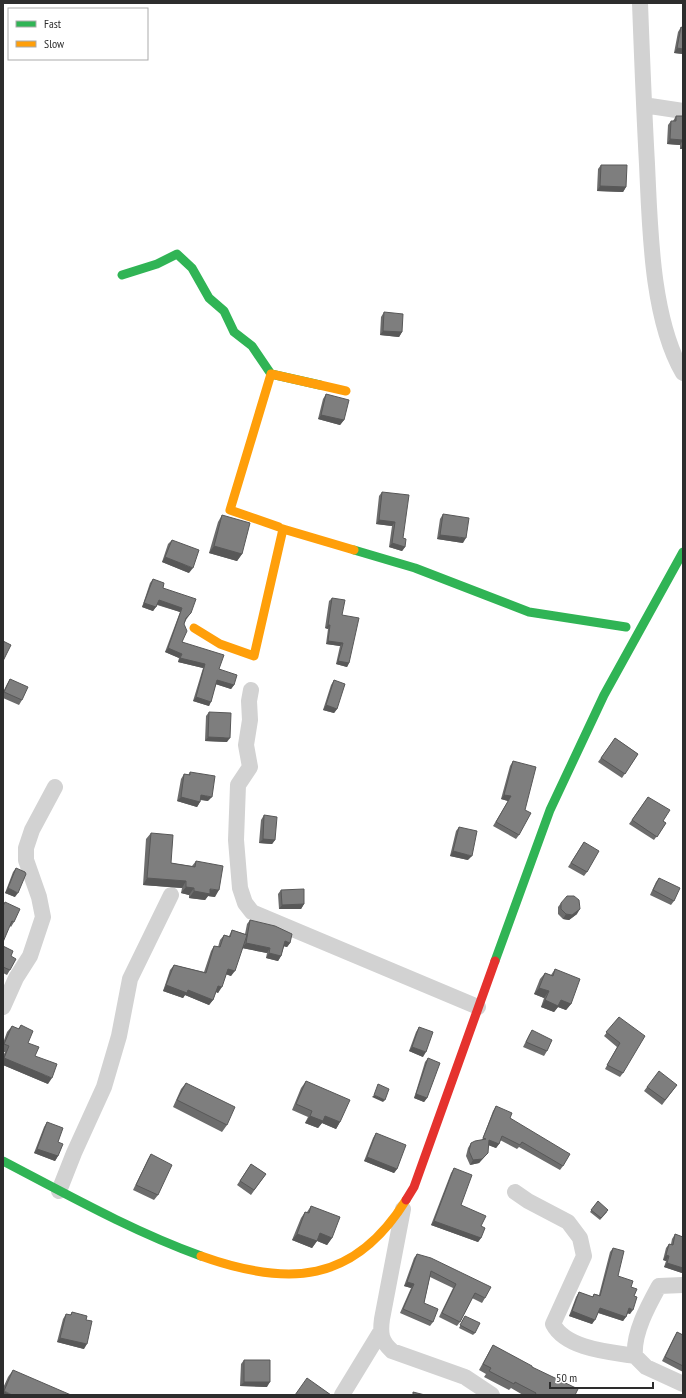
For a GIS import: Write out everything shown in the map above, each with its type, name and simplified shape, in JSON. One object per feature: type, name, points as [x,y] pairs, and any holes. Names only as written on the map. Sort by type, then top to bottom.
[{"type":"street","points":[[640,3],[650,213],[654,258],[666,331],[676,360],[683,373]]},
{"type":"street","points":[[650,106],[683,111]]},
{"type":"street","points":[[122,275],[157,264],[177,254],[192,268],[210,298],[224,311],[234,332],[252,346],[271,374],[346,391],[308,381],[271,374]]},
{"type":"street","points":[[271,374],[230,510],[279,527]]},
{"type":"street","points":[[194,628],[220,644],[254,656],[283,529],[415,568],[529,612],[626,627]]},
{"type":"street","points":[[3,1161],[109,1217],[199,1256],[254,1271],[297,1275],[325,1270],[365,1250],[390,1226],[414,1188],[550,810],[604,695],[683,552]]},
{"type":"street","points":[[251,690],[248,701],[250,720],[246,745],[250,767],[238,785],[236,812],[239,873],[245,903],[252,912],[478,1007]]},
{"type":"street","points":[[3,1008],[16,978],[30,956],[43,917],[39,896],[26,860],[26,848],[32,830],[55,787]]},
{"type":"street","points":[[59,1191],[74,1153],[104,1087],[119,1036],[130,979],[171,895]]},
{"type":"street","points":[[515,1192],[528,1201],[568,1222],[580,1238],[584,1256],[553,1324],[558,1334],[571,1341],[600,1350],[635,1356],[646,1367],[683,1384]]},
{"type":"street","points":[[342,1395],[381,1331],[404,1203]]},
{"type":"street","points":[[635,1356],[634,1345],[647,1311],[659,1286],[683,1285]]},
{"type":"street","points":[[381,1331],[384,1344],[392,1351],[465,1377],[492,1395]]},
{"type":"building","points":[[681,27],[683,28],[683,49],[677,48]]},
{"type":"building","points":[[676,116],[683,116],[683,140],[670,139],[671,121],[676,121]]},
{"type":"building","points":[[601,165],[627,165],[626,187],[600,186]]},
{"type":"building","points":[[384,312],[403,314],[402,332],[383,331]]},
{"type":"building","points":[[326,394],[349,400],[344,420],[321,415]]},
{"type":"building","points":[[382,492],[409,495],[403,538],[406,539],[405,547],[392,543],[395,522],[379,520]]},
{"type":"building","points":[[443,514],[469,518],[466,538],[440,535]]},
{"type":"building","points":[[222,515],[250,523],[242,554],[214,546]]},
{"type":"building","points":[[172,540],[199,550],[193,568],[165,557]]},
{"type":"building","points":[[153,579],[164,583],[163,588],[196,599],[191,613],[186,618],[184,624],[187,631],[182,642],[224,655],[219,669],[237,675],[234,685],[217,680],[211,702],[196,697],[205,664],[180,658],[182,654],[168,648],[182,608],[159,600],[156,607],[144,603]]},
{"type":"building","points":[[332,598],[345,600],[342,615],[359,618],[349,663],[338,661],[343,643],[328,641],[330,625],[328,625]]},
{"type":"building","points":[[3,641],[11,645],[3,661]]},
{"type":"building","points":[[10,679],[28,687],[22,700],[4,692]]},
{"type":"building","points":[[334,680],[345,684],[337,709],[326,705]]},
{"type":"building","points":[[209,712],[231,713],[230,738],[208,737]]},
{"type":"building","points":[[615,738],[638,754],[625,774],[601,758]]},
{"type":"building","points":[[513,761],[536,767],[525,810],[531,813],[519,835],[496,822],[511,796],[504,795]]},
{"type":"building","points":[[190,772],[215,776],[212,797],[201,795],[200,802],[181,797],[184,774],[190,775]]},
{"type":"building","points":[[648,797],[670,810],[663,821],[666,823],[657,837],[632,820]]},
{"type":"building","points":[[264,815],[277,817],[275,840],[263,839]]},
{"type":"building","points":[[459,827],[477,831],[472,856],[453,851]]},
{"type":"building","points":[[151,833],[173,835],[171,863],[195,867],[196,861],[223,866],[219,890],[210,889],[210,894],[194,891],[194,888],[186,887],[186,881],[147,878]]},
{"type":"building","points":[[584,842],[599,851],[587,872],[571,863]]},
{"type":"building","points":[[16,868],[25,872],[26,874],[18,893],[8,888]]},
{"type":"building","points":[[659,878],[680,888],[674,901],[653,890]]},
{"type":"building","points":[[304,889],[304,904],[282,905],[281,890]]},
{"type":"building","points":[[567,896],[574,896],[579,900],[580,909],[572,915],[566,914],[561,909],[561,903]]},
{"type":"building","points":[[5,902],[20,909],[14,922],[12,921],[3,942],[3,906]]},
{"type":"building","points":[[250,920],[275,926],[292,934],[290,943],[285,941],[281,956],[269,953],[270,948],[246,943]]},
{"type":"building","points":[[232,930],[247,935],[235,971],[228,969],[222,987],[218,986],[213,1000],[188,990],[187,993],[166,985],[174,965],[206,973],[214,946],[220,947],[224,935],[230,937]]},
{"type":"building","points":[[3,946],[13,951],[11,956],[16,959],[10,970],[3,967]]},
{"type":"building","points":[[555,969],[580,979],[571,1004],[561,1000],[558,1006],[545,1000],[549,991],[539,988],[545,973],[553,976]]},
{"type":"building","points":[[619,1017],[645,1036],[623,1073],[607,1065],[620,1043],[606,1032]]},
{"type":"building","points":[[21,1025],[33,1031],[28,1043],[39,1047],[35,1056],[57,1064],[52,1078],[4,1058],[9,1046],[4,1044],[12,1026],[19,1029]]},
{"type":"building","points":[[419,1027],[433,1032],[426,1052],[412,1047]]},
{"type":"building","points":[[532,1030],[552,1040],[547,1051],[526,1042]]},
{"type":"building","points":[[428,1058],[440,1063],[427,1098],[416,1094]]},
{"type":"building","points":[[659,1071],[677,1085],[665,1100],[647,1087]]},
{"type":"building","points":[[306,1081],[350,1100],[340,1122],[325,1116],[323,1121],[310,1116],[312,1111],[296,1104]]},
{"type":"building","points":[[186,1083],[235,1107],[227,1125],[177,1100]]},
{"type":"building","points":[[378,1084],[389,1089],[385,1100],[374,1095]]},
{"type":"building","points":[[496,1106],[512,1113],[510,1118],[570,1154],[563,1166],[522,1142],[520,1145],[502,1136],[499,1144],[489,1140],[488,1153],[482,1159],[473,1160],[469,1151],[471,1143],[486,1139],[483,1138]]},
{"type":"building","points":[[47,1122],[63,1128],[58,1142],[63,1144],[58,1156],[37,1149]]},
{"type":"building","points":[[376,1133],[406,1145],[397,1169],[367,1157]]},
{"type":"building","points":[[151,1154],[172,1165],[158,1195],[136,1185]]},
{"type":"building","points":[[251,1164],[266,1174],[254,1190],[240,1181]]},
{"type":"building","points":[[454,1168],[472,1175],[461,1205],[486,1216],[481,1226],[485,1228],[481,1238],[434,1221]]},
{"type":"building","points":[[598,1201],[608,1210],[601,1218],[591,1210]]},
{"type":"building","points":[[311,1206],[340,1217],[332,1238],[320,1233],[317,1241],[297,1234],[305,1212],[309,1213]]},
{"type":"building","points":[[675,1234],[683,1237],[683,1268],[667,1263],[669,1256],[666,1255],[669,1244],[673,1245]]},
{"type":"building","points":[[613,1248],[624,1251],[618,1276],[633,1281],[631,1287],[637,1289],[634,1296],[637,1297],[633,1310],[629,1308],[626,1317],[600,1308],[595,1320],[572,1311],[579,1292],[593,1297],[594,1294],[600,1296]]},
{"type":"building","points":[[417,1254],[431,1258],[491,1287],[485,1298],[475,1293],[460,1322],[442,1313],[456,1284],[431,1271],[424,1303],[438,1309],[433,1322],[403,1309],[414,1284],[407,1282]]},
{"type":"building","points":[[72,1312],[87,1316],[86,1320],[92,1321],[87,1344],[60,1338],[66,1314],[71,1315]]},
{"type":"building","points":[[465,1316],[480,1323],[475,1333],[460,1325]]},
{"type":"building","points":[[677,1332],[683,1335],[683,1366],[665,1357]]},
{"type":"building","points":[[493,1345],[532,1367],[578,1389],[575,1395],[535,1395],[536,1393],[515,1382],[514,1384],[489,1371],[491,1368],[483,1364]]},
{"type":"building","points":[[244,1360],[270,1360],[270,1382],[244,1382]]},
{"type":"building","points":[[13,1370],[71,1395],[12,1395],[4,1391]]},
{"type":"building","points":[[307,1378],[331,1395],[295,1395]]},
{"type":"building","points":[[413,1392],[425,1395],[413,1395]]},
{"type":"traffic: fast","points":[[122,275],[157,264],[177,254],[192,268],[209,298],[224,311],[234,332],[252,346],[271,374],[320,385]]},
{"type":"traffic: fast","points":[[354,550],[415,568],[529,612],[626,627]]},
{"type":"traffic: fast","points":[[495,961],[550,810],[604,695],[683,552]]},
{"type":"traffic: fast","points":[[3,1161],[125,1224],[201,1256]]},
{"type":"traffic: slow","points":[[279,527],[230,510],[271,374],[346,391],[320,385]]},
{"type":"traffic: slow","points":[[194,628],[220,644],[254,656],[283,529],[354,550]]},
{"type":"traffic: slow","points":[[201,1256],[233,1266],[262,1272],[290,1274],[317,1271],[341,1263],[364,1249],[386,1228],[406,1200]]},
{"type":"traffic: jam","points":[[406,1200],[414,1187],[495,961]]}]
